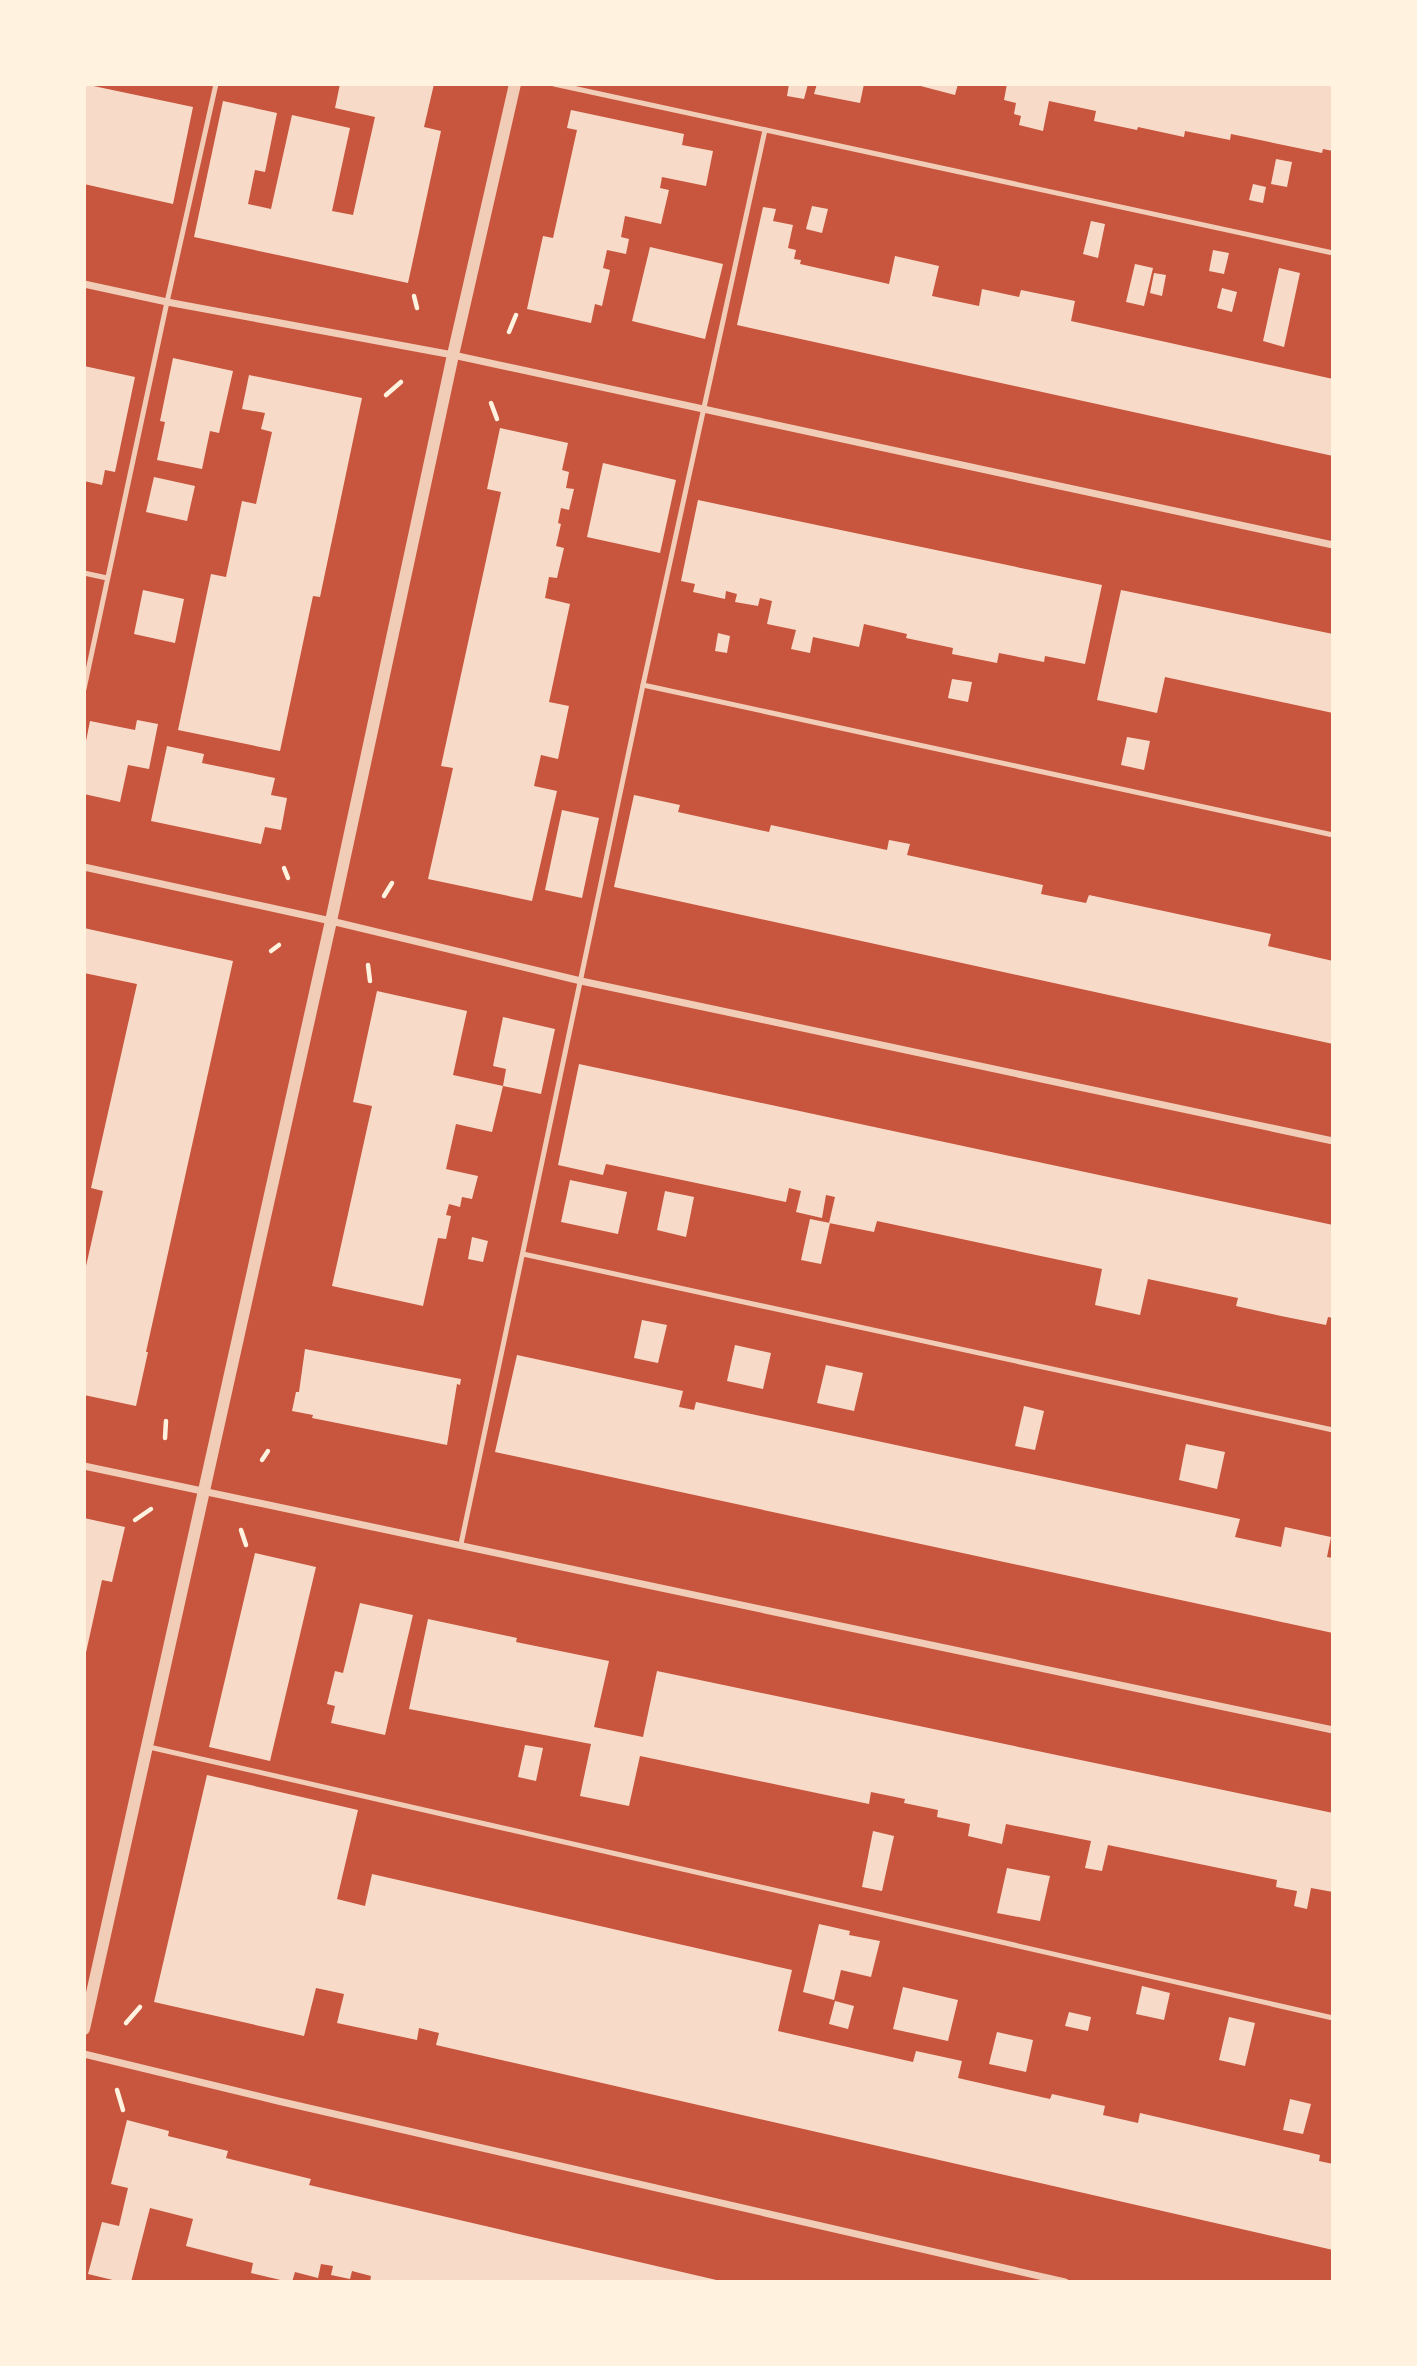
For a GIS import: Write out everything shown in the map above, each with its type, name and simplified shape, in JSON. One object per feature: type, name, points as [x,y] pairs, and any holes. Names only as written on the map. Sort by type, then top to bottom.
[{"type":"street","points":[[84,2029],[515,84]]},
{"type":"street","points":[[84,284],[453,355],[1333,545]]},
{"type":"street","points":[[84,867],[331,921],[581,981],[1333,1141]]},
{"type":"street","points":[[84,1466],[1333,1730]]},
{"type":"street","points":[[84,2054],[292,2105],[1066,2282]]},
{"type":"lane","points":[[84,689],[216,84]]},
{"type":"lane","points":[[554,84],[1333,253]]},
{"type":"lane","points":[[461,1544],[643,685],[765,130]]},
{"type":"lane","points":[[84,573],[107,578]]},
{"type":"lane","points":[[643,685],[1333,835]]},
{"type":"lane","points":[[523,1254],[1333,1430]]},
{"type":"lane","points":[[147,1746],[1333,2018]]},
{"type":"path","points":[[414,296],[417,308]]},
{"type":"path","points":[[509,331],[516,315]]},
{"type":"path","points":[[386,395],[401,382]]},
{"type":"path","points":[[491,403],[497,419]]},
{"type":"path","points":[[284,868],[288,878]]},
{"type":"path","points":[[384,896],[393,883]]},
{"type":"path","points":[[271,951],[279,945]]},
{"type":"path","points":[[368,965],[370,981]]},
{"type":"path","points":[[165,1438],[166,1422]]},
{"type":"path","points":[[262,1460],[268,1451]]},
{"type":"path","points":[[135,1520],[150,1509]]},
{"type":"path","points":[[241,1530],[246,1545]]},
{"type":"path","points":[[126,2023],[141,2007]]},
{"type":"path","points":[[117,2090],[123,2110]]},
{"type":"building","points":[[84,84],[193,107],[173,204],[84,184]]},
{"type":"building","points":[[340,84],[434,84],[424,127],[441,131],[408,283],[194,237],[223,101],[277,113],[265,172],[255,170],[248,204],[271,209],[292,115],[350,128],[332,211],[353,215],[375,117],[335,108]]},
{"type":"building","points":[[789,84],[808,84],[804,99],[787,96]]},
{"type":"building","points":[[817,84],[864,84],[860,103],[814,94]]},
{"type":"building","points":[[913,84],[958,84],[955,95]]},
{"type":"building","points":[[1007,84],[1333,84],[1333,151],[1323,149],[1322,153],[1231,134],[1230,140],[1185,131],[1184,137],[1138,127],[1137,130],[1094,121],[1096,111],[1049,101],[1043,131],[1019,125],[1021,116],[1014,114],[1016,103],[1004,100]]},
{"type":"building","points":[[571,110],[684,134],[682,145],[713,151],[706,186],[662,177],[660,188],[669,190],[661,224],[625,216],[621,237],[629,239],[626,254],[607,250],[603,268],[610,270],[602,306],[595,304],[591,323],[527,309],[543,236],[553,238],[577,130],[567,128]]},
{"type":"building","points":[[1276,159],[1292,162],[1287,187],[1271,184]]},
{"type":"building","points":[[1253,184],[1266,187],[1263,203],[1249,200]]},
{"type":"building","points":[[812,206],[828,209],[822,233],[806,229]]},
{"type":"building","points":[[763,207],[776,209],[773,221],[793,225],[788,248],[796,250],[794,259],[801,260],[800,264],[889,284],[895,256],[939,266],[932,296],[979,306],[982,289],[1019,297],[1021,290],[1075,301],[1071,321],[1333,379],[1333,456],[737,325]]},
{"type":"building","points":[[1091,221],[1105,224],[1098,258],[1083,254]]},
{"type":"building","points":[[650,247],[723,264],[705,339],[632,321]]},
{"type":"building","points":[[1213,250],[1229,253],[1224,274],[1209,271]]},
{"type":"building","points":[[1135,264],[1153,268],[1144,306],[1126,302]]},
{"type":"building","points":[[1279,268],[1300,273],[1284,347],[1263,341]]},
{"type":"building","points":[[1154,273],[1166,275],[1162,296],[1150,293]]},
{"type":"building","points":[[1222,288],[1237,292],[1232,312],[1217,308]]},
{"type":"building","points":[[173,358],[233,371],[219,433],[210,431],[202,469],[157,460],[165,422],[160,421]]},
{"type":"building","points":[[84,366],[135,377],[115,472],[105,470],[102,485],[84,481]]},
{"type":"building","points":[[249,375],[362,398],[320,597],[313,596],[280,751],[178,730],[211,574],[226,577],[242,501],[256,504],[272,432],[261,429],[265,413],[242,409]]},
{"type":"building","points":[[500,428],[568,443],[562,470],[569,472],[566,488],[574,489],[569,510],[561,508],[556,546],[564,548],[557,578],[549,577],[545,598],[570,604],[549,702],[569,706],[558,759],[541,755],[534,786],[557,791],[532,901],[428,879],[453,768],[441,766],[501,492],[487,489]]},
{"type":"building","points":[[603,463],[676,480],[660,553],[587,537]]},
{"type":"building","points":[[154,477],[195,486],[187,521],[146,512]]},
{"type":"building","points":[[698,500],[1102,585],[1085,664],[1045,656],[1044,662],[999,653],[997,663],[952,654],[953,648],[906,638],[907,634],[864,624],[859,647],[813,637],[810,653],[791,649],[796,630],[767,624],[772,601],[760,598],[758,606],[735,602],[737,594],[726,591],[725,599],[693,592],[695,584],[681,581]]},
{"type":"building","points":[[143,590],[184,599],[175,643],[134,634]]},
{"type":"building","points":[[1121,590],[1333,634],[1333,713],[1165,677],[1157,713],[1097,700]]},
{"type":"building","points":[[718,633],[730,636],[727,653],[715,651]]},
{"type":"building","points":[[952,679],[972,682],[968,702],[948,698]]},
{"type":"building","points":[[137,720],[158,724],[149,769],[128,765],[120,802],[84,794],[84,751],[90,721],[135,730]]},
{"type":"building","points":[[1127,737],[1150,741],[1144,770],[1121,765]]},
{"type":"building","points":[[167,746],[204,754],[202,763],[275,778],[271,795],[287,798],[281,830],[265,827],[261,844],[151,821]]},
{"type":"building","points":[[634,795],[680,805],[678,812],[769,832],[771,825],[887,850],[889,840],[910,844],[907,855],[1043,885],[1041,894],[1086,903],[1089,895],[1271,934],[1268,946],[1333,961],[1333,1044],[614,887]]},
{"type":"building","points":[[562,810],[599,818],[582,898],[545,890]]},
{"type":"building","points":[[84,928],[233,961],[136,1406],[84,1395],[84,1275],[103,1191],[91,1188],[137,984],[84,973]]},
{"type":"building","points":[[377,991],[467,1011],[453,1075],[503,1086],[492,1132],[456,1124],[446,1169],[478,1176],[472,1199],[462,1197],[460,1207],[449,1204],[446,1215],[451,1216],[446,1239],[438,1238],[423,1306],[332,1286],[372,1106],[353,1102]]},
{"type":"building","points":[[503,1017],[555,1029],[541,1094],[503,1086],[506,1069],[493,1066]]},
{"type":"building","points":[[579,1064],[1333,1225],[1333,1318],[1328,1317],[1326,1325],[1281,1316],[1236,1306],[1238,1298],[1148,1279],[1140,1315],[1095,1305],[1102,1269],[877,1221],[874,1232],[829,1223],[835,1197],[826,1195],[822,1218],[796,1212],[801,1191],[789,1188],[786,1202],[606,1164],[603,1175],[558,1165]]},
{"type":"building","points":[[570,1180],[627,1192],[618,1234],[561,1222]]},
{"type":"building","points":[[665,1191],[694,1197],[686,1237],[657,1230]]},
{"type":"building","points":[[810,1219],[830,1223],[821,1264],[801,1260]]},
{"type":"building","points":[[472,1237],[488,1241],[483,1262],[468,1259]]},
{"type":"building","points":[[642,1320],[667,1325],[658,1363],[634,1358]]},
{"type":"building","points":[[735,1345],[771,1353],[763,1389],[727,1381]]},
{"type":"building","points":[[305,1349],[461,1379],[460,1385],[457,1384],[447,1445],[312,1418],[313,1415],[292,1411],[296,1392],[299,1392]]},
{"type":"building","points":[[517,1355],[683,1391],[679,1407],[694,1410],[696,1402],[1240,1519],[1235,1537],[1281,1547],[1285,1527],[1331,1537],[1327,1557],[1333,1558],[1333,1633],[495,1452]]},
{"type":"building","points":[[826,1365],[863,1373],[854,1411],[817,1403]]},
{"type":"building","points":[[1024,1406],[1044,1411],[1035,1450],[1015,1446]]},
{"type":"building","points":[[1186,1444],[1225,1452],[1217,1489],[1179,1480]]},
{"type":"building","points":[[84,1518],[125,1527],[112,1582],[102,1580],[85,1657]]},
{"type":"building","points":[[255,1553],[316,1567],[270,1761],[209,1747]]},
{"type":"building","points":[[360,1603],[413,1615],[385,1735],[331,1723],[335,1706],[327,1704],[335,1671],[343,1673]]},
{"type":"building","points":[[428,1619],[517,1638],[516,1642],[609,1661],[594,1727],[643,1737],[657,1671],[1333,1813],[1333,1892],[1311,1888],[1307,1909],[1294,1906],[1297,1891],[1276,1887],[1277,1880],[1108,1845],[1102,1871],[1085,1868],[1091,1841],[1006,1824],[1002,1844],[968,1836],[970,1824],[937,1817],[938,1810],[904,1803],[905,1799],[871,1792],[869,1804],[640,1756],[629,1806],[580,1796],[591,1744],[409,1709]]},
{"type":"building","points":[[525,1745],[543,1748],[536,1781],[518,1777]]},
{"type":"building","points":[[207,1775],[358,1810],[337,1899],[365,1906],[372,1874],[792,1970],[778,2031],[913,2062],[916,2051],[962,2061],[958,2078],[1050,2099],[1052,2094],[1105,2106],[1103,2115],[1138,2123],[1140,2113],[1320,2155],[1319,2161],[1333,2164],[1333,2250],[436,2045],[439,2033],[419,2028],[417,2040],[337,2023],[344,1994],[316,1988],[304,2036],[154,2002]]},
{"type":"building","points":[[873,1831],[894,1836],[882,1891],[862,1887]]},
{"type":"building","points":[[1007,1868],[1050,1876],[1040,1921],[997,1913]]},
{"type":"building","points":[[819,1924],[850,1931],[849,1935],[880,1941],[871,1977],[841,1970],[834,2000],[803,1992]]},
{"type":"building","points":[[1142,1986],[1170,1993],[1164,2020],[1136,2014]]},
{"type":"building","points":[[903,1987],[958,2000],[948,2041],[893,2029]]},
{"type":"building","points":[[835,2001],[854,2006],[848,2029],[829,2024]]},
{"type":"building","points":[[1069,2012],[1091,2017],[1088,2031],[1065,2026]]},
{"type":"building","points":[[1229,2017],[1255,2023],[1245,2066],[1219,2060]]},
{"type":"building","points":[[997,2032],[1033,2040],[1026,2072],[989,2064]]},
{"type":"building","points":[[1290,2099],[1311,2104],[1303,2134],[1283,2130]]},
{"type":"building","points":[[127,2120],[169,2131],[168,2136],[228,2151],[226,2158],[311,2179],[309,2185],[725,2282],[370,2282],[371,2276],[352,2271],[350,2279],[331,2275],[333,2266],[321,2264],[318,2278],[295,2272],[292,2282],[289,2282],[251,2273],[253,2263],[186,2246],[193,2219],[150,2208],[131,2282],[88,2274],[102,2222],[119,2226],[128,2188],[111,2184]]}]
